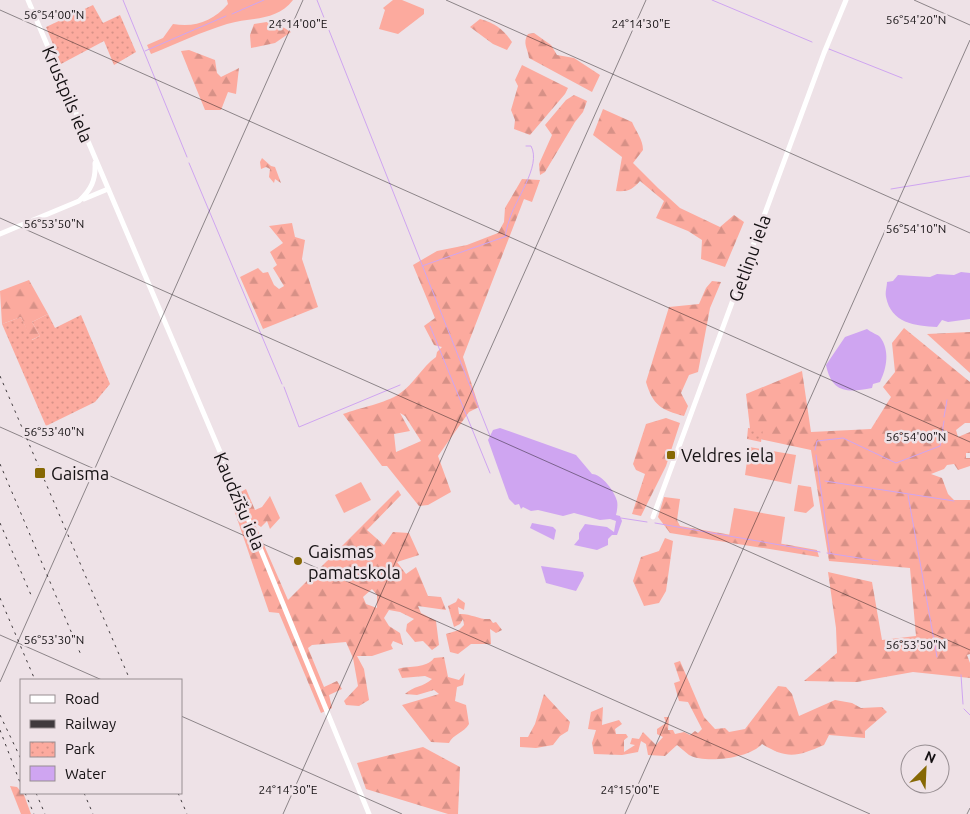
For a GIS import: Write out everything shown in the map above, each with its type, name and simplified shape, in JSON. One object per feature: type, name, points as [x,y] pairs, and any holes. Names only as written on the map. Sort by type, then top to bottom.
[{"type":"street","name":"Krustpils iela","points":[[28,0],[108,189]]},
{"type":"street","name":"Getliņu iela","points":[[653,517],[821,62],[846,0]]},
{"type":"street","name":"Krustpils iela","points":[[79,201],[88,193],[93,184],[95,160]]},
{"type":"street","points":[[0,234],[108,189]]},
{"type":"street","name":"Kaudzīšu iela","points":[[108,189],[238,494],[369,814]]},
{"type":"green space","points":[[227,0],[293,0],[279,12],[262,18],[227,24],[151,54],[147,45],[163,38],[173,24],[189,25],[210,19],[228,4]]},
{"type":"green space","points":[[393,0],[402,0],[424,9],[424,14],[398,34],[379,29],[385,10],[383,8]]},
{"type":"green space","points":[[93,5],[103,23],[120,15],[136,52],[114,65],[104,41],[61,64],[46,27]]},
{"type":"green space","points":[[480,19],[499,27],[506,34],[512,42],[507,50],[493,44],[470,27]]},
{"type":"green space","points":[[273,21],[291,32],[275,43],[251,48],[250,35],[254,24]]},
{"type":"green space","points":[[534,33],[551,45],[557,55],[574,58],[600,75],[592,92],[529,58],[525,40],[528,34]]},
{"type":"green space","points":[[189,50],[215,60],[217,73],[221,77],[239,68],[236,94],[228,92],[221,110],[205,110],[181,51]]},
{"type":"green space","points":[[522,65],[568,88],[530,135],[514,129],[515,120],[511,110],[518,86],[515,80]]},
{"type":"green space","points":[[574,95],[587,101],[583,112],[545,172],[540,175],[539,164],[552,135],[545,125],[566,100]]},
{"type":"green space","points":[[603,109],[632,122],[643,146],[643,150],[633,163],[680,208],[720,227],[734,215],[744,222],[725,267],[701,259],[702,240],[688,231],[656,218],[664,201],[640,181],[630,190],[616,191],[622,157],[593,135]]},
{"type":"green space","points":[[262,158],[275,167],[281,183],[275,179],[274,183],[269,177],[270,169],[266,167],[261,169],[260,162]]},
{"type":"green space","points":[[522,179],[540,180],[532,202],[524,199],[463,357],[479,407],[469,412],[438,456],[451,492],[428,505],[419,506],[387,466],[382,466],[343,414],[380,403],[399,394],[436,357],[437,352],[442,347],[434,345],[424,326],[435,318],[413,265],[437,251],[467,245],[498,233],[504,222],[505,208]],"holes":[[[400,413],[405,416],[421,441],[396,452],[394,434],[410,431]]]},
{"type":"green space","points":[[292,223],[295,237],[305,240],[302,259],[318,307],[263,329],[240,277],[258,268],[263,273],[268,272],[274,285],[279,289],[284,286],[273,268],[277,265],[270,252],[283,243],[269,226]]},
{"type":"green space","points":[[29,280],[48,314],[32,322],[40,336],[31,340],[21,317],[2,324],[0,291]]},
{"type":"green space","points":[[712,281],[721,282],[710,308],[698,372],[689,375],[681,393],[688,406],[684,416],[659,406],[652,397],[646,382],[669,307],[699,304],[706,288]]},
{"type":"green space","points":[[48,314],[55,328],[81,315],[110,384],[95,402],[46,426],[2,324],[21,317],[32,340],[40,336],[32,322]]},
{"type":"green space","points":[[904,328],[970,382],[970,423],[965,423],[956,430],[958,437],[970,432],[970,453],[966,453],[966,458],[970,458],[970,466],[958,470],[954,464],[947,465],[944,469],[931,474],[942,478],[948,494],[954,500],[970,500],[970,654],[967,655],[970,663],[970,678],[913,672],[857,682],[804,681],[837,653],[836,628],[828,572],[872,582],[882,640],[916,636],[910,568],[829,561],[811,450],[751,437],[746,394],[802,371],[811,432],[871,429],[891,397],[883,387],[895,372],[892,343]]},
{"type":"green space","points":[[970,332],[970,373],[927,334]]},
{"type":"green space","points":[[666,418],[680,423],[666,466],[641,516],[632,514],[645,474],[636,470],[633,464],[646,424]]},
{"type":"green space","points":[[748,428],[763,430],[761,442],[747,439]]},
{"type":"green space","points":[[749,447],[796,455],[791,484],[745,475]]},
{"type":"green space","points":[[361,482],[371,500],[344,513],[335,495]]},
{"type":"green space","points":[[798,485],[811,487],[814,506],[806,513],[794,511]]},
{"type":"green space","points":[[246,489],[255,510],[262,507],[270,496],[280,518],[270,529],[267,521],[261,527],[254,522],[288,600],[398,490],[401,495],[367,530],[384,545],[393,532],[409,533],[419,555],[397,562],[406,574],[416,567],[428,596],[441,597],[446,610],[418,606],[421,613],[436,621],[439,645],[432,650],[423,641],[415,642],[406,631],[407,624],[414,619],[400,612],[389,610],[384,618],[389,626],[400,633],[403,645],[393,641],[391,645],[393,649],[372,656],[357,656],[364,669],[369,700],[359,706],[346,705],[344,701],[358,686],[353,658],[346,642],[312,645],[308,648],[324,687],[337,681],[342,689],[329,695],[332,708],[321,713],[279,613],[269,612],[230,498]],"holes":[[[372,589],[377,595],[377,608],[366,604],[363,597]]]},
{"type":"green space","points":[[664,497],[680,499],[677,520],[680,526],[817,550],[819,557],[670,533],[658,517]]},
{"type":"green space","points":[[734,508],[785,517],[781,545],[729,536]]},
{"type":"green space","points":[[665,538],[673,541],[666,591],[659,603],[644,606],[633,581],[641,557],[659,551]]},
{"type":"green space","points":[[458,598],[465,603],[464,610],[458,607],[459,614],[490,619],[493,623],[496,622],[502,630],[496,633],[490,629],[491,644],[471,644],[458,654],[450,652],[446,634],[459,630],[464,625],[463,619],[460,624],[454,627],[448,606],[456,602]]},
{"type":"green space","points":[[444,657],[448,677],[459,680],[465,673],[463,685],[457,687],[455,701],[466,705],[469,724],[449,743],[431,742],[402,705],[439,694],[434,690],[417,695],[405,694],[432,679],[425,676],[402,678],[398,669],[427,664],[434,658]]},
{"type":"green space","points":[[680,661],[704,717],[715,729],[725,728],[729,732],[745,729],[778,686],[786,687],[792,694],[799,716],[835,700],[852,703],[861,708],[882,707],[887,712],[865,731],[865,738],[829,735],[824,745],[800,754],[786,754],[762,744],[748,753],[727,758],[697,758],[689,755],[677,745],[665,756],[648,755],[646,744],[641,741],[638,752],[622,755],[594,754],[592,743],[596,730],[588,729],[591,712],[603,707],[602,725],[619,720],[622,724],[615,729],[616,734],[626,734],[628,737],[624,740],[624,752],[635,745],[630,744],[632,738],[639,739],[643,732],[656,745],[663,737],[657,734],[657,729],[666,723],[664,717],[669,717],[668,730],[673,730],[675,734],[684,732],[690,735],[695,731],[698,733],[702,729],[688,702],[679,701],[674,683],[680,681],[674,663]]},
{"type":"green space","points":[[544,694],[570,722],[568,731],[560,736],[553,745],[536,748],[520,747],[520,737],[528,737],[535,724]]},
{"type":"green space","points":[[423,747],[460,767],[458,814],[448,814],[366,789],[357,763]]},
{"type":"green space","points":[[10,786],[17,787],[20,794],[24,795],[31,814],[21,814]]},
{"type":"water","points":[[961,272],[970,273],[970,319],[948,322],[942,320],[937,327],[920,326],[899,318],[889,306],[886,295],[887,282],[893,281],[898,275],[930,277],[937,274],[954,275]]},
{"type":"water","points":[[867,329],[879,336],[885,348],[886,365],[880,382],[873,384],[872,388],[842,389],[832,381],[826,365],[845,337]]},
{"type":"water","points":[[500,428],[576,455],[592,474],[600,477],[608,484],[617,501],[616,515],[620,516],[622,521],[617,535],[612,535],[608,539],[608,545],[597,550],[574,545],[579,539],[579,533],[585,524],[607,527],[614,532],[616,521],[610,519],[600,520],[574,513],[563,516],[538,510],[531,511],[523,507],[521,509],[519,504],[515,505],[509,499],[488,440],[493,430]]},
{"type":"water","points":[[532,523],[553,527],[556,530],[554,540],[530,528]]},
{"type":"water","points":[[541,566],[583,572],[584,576],[576,591],[546,583]]},
{"type":"waterway","points":[[123,0],[187,157]]},
{"type":"waterway","points":[[232,14],[264,0]]},
{"type":"waterway","points":[[317,0],[490,436]]},
{"type":"waterway","points":[[712,0],[812,42]]},
{"type":"waterway","points":[[145,51],[226,16]]},
{"type":"waterway","points":[[829,49],[902,78]]},
{"type":"waterway","points":[[505,237],[512,213],[526,184],[533,163],[531,146],[526,146]]},
{"type":"waterway","points":[[189,163],[282,384]]},
{"type":"waterway","points":[[891,189],[970,176]]},
{"type":"waterway","points":[[422,266],[507,236]]},
{"type":"waterway","points":[[430,326],[490,473]]},
{"type":"waterway","points":[[284,387],[299,427],[400,385]]},
{"type":"waterway","points":[[944,417],[947,400]]},
{"type":"waterway","points":[[815,450],[817,441],[843,438],[896,463],[940,446],[944,421]]},
{"type":"waterway","points":[[816,455],[830,554]]},
{"type":"waterway","points":[[825,481],[954,501]]},
{"type":"waterway","points":[[908,495],[937,657]]},
{"type":"waterway","points":[[621,518],[647,522]]},
{"type":"waterway","points":[[655,523],[820,552]]},
{"type":"waterway","points":[[827,553],[878,561]]},
{"type":"waterway","points":[[961,675],[963,704]]},
{"type":"waterway","points":[[964,709],[970,715]]},
{"type":"railway","points":[[0,376],[130,679]]},
{"type":"railway","points":[[0,464],[81,655]]},
{"type":"railway","points":[[0,523],[31,595]]},
{"type":"railway","points":[[0,598],[35,679]]},
{"type":"railway","points":[[0,715],[20,757]]},
{"type":"railway","points":[[0,730],[20,782]]},
{"type":"railway","points":[[25,794],[34,814]]},
{"type":"railway","points":[[36,794],[45,814]]},
{"type":"railway","points":[[84,794],[93,814]]},
{"type":"railway","points":[[178,794],[187,814]]},
{"type":"place","name":"Veldres iela","points":[[671,455]]},
{"type":"place","name":"Gaisma","points":[[40,473]]},
{"type":"place","name":"Gaismas pamatskola","points":[[298,561]]}]
